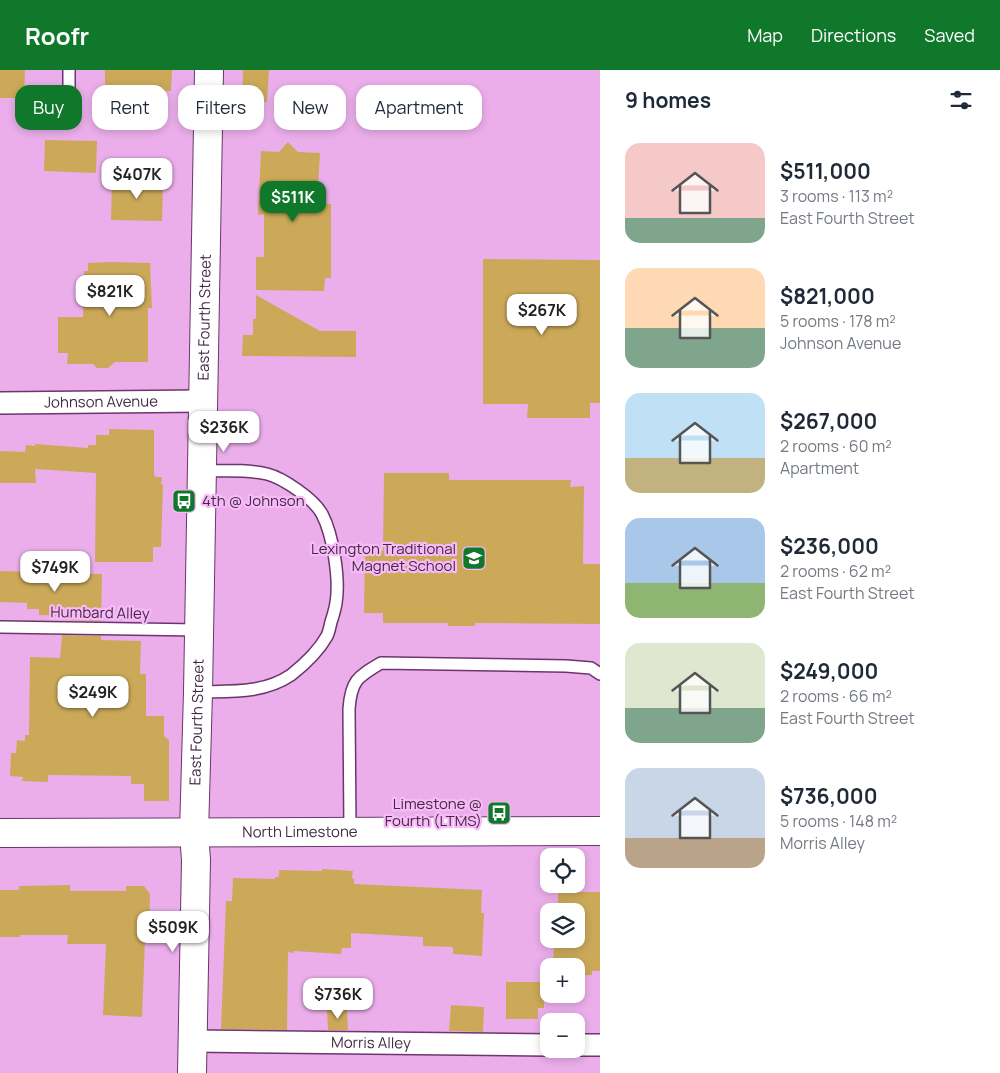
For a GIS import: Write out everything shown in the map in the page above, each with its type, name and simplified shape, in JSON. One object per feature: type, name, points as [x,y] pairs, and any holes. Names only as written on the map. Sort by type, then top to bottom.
[{"type":"street","name":"East Fourth Street","points":[[192,1073],[196,860],[194,833],[200,630],[209,70]]},
{"type":"street","name":"Johnson Avenue","points":[[0,403],[203,401]]},
{"type":"street","name":"North Limestone","points":[[0,833],[600,831]]},
{"type":"street","name":"Morris Alley","points":[[193,1040],[540,1044]]},
{"type":"street","points":[[585,1045],[600,1045]]},
{"type":"lane","points":[[68,70],[68,85]]},
{"type":"lane","points":[[198,692],[246,691],[269,686],[290,676],[312,657],[328,635],[336,602],[332,538],[321,512],[309,500],[298,490],[268,474],[236,471],[202,471]]},
{"type":"lane","name":"Humbard Alley","points":[[0,627],[200,630]]},
{"type":"lane","points":[[350,831],[349,710],[351,692],[361,674],[381,663],[566,666],[591,668],[600,674]]},
{"type":"building","points":[[0,70],[25,70],[24,85],[15,85],[15,98],[0,98]]},
{"type":"building","points":[[105,70],[172,70],[171,91],[168,91],[168,85],[105,85]]},
{"type":"building","points":[[243,70],[269,70],[267,102],[264,102],[264,85],[243,85]]},
{"type":"building","points":[[45,140],[97,141],[96,173],[44,171]]},
{"type":"building","points":[[288,142],[298,152],[320,153],[317,204],[331,204],[331,278],[325,278],[324,291],[256,290],[256,257],[264,257],[264,214],[258,215],[261,151],[279,152]]},
{"type":"building","points":[[112,180],[163,181],[162,221],[111,220]]},
{"type":"building","points":[[483,259],[600,260],[600,403],[590,403],[590,418],[527,418],[528,404],[483,404]]},
{"type":"building","points":[[88,263],[150,263],[152,308],[148,308],[148,362],[115,362],[108,368],[97,368],[93,364],[67,364],[68,353],[58,353],[58,317],[83,317],[84,271],[88,271]]},
{"type":"building","points":[[256,295],[320,331],[356,331],[356,357],[242,356],[243,335],[253,335],[253,319],[256,319]]},
{"type":"building","points":[[109,429],[154,430],[154,473],[155,477],[162,477],[161,484],[163,485],[161,547],[153,547],[153,562],[95,562],[96,473],[35,469],[36,483],[0,483],[0,451],[25,452],[26,445],[35,446],[35,444],[88,448],[88,445],[96,445],[96,435],[109,435]]},
{"type":"building","name":"Lexington Traditional Magnet School","points":[[384,473],[449,473],[449,480],[571,480],[570,487],[584,486],[583,564],[600,564],[600,624],[475,623],[475,626],[448,626],[448,623],[383,623],[383,613],[364,613],[365,551],[383,551]]},
{"type":"building","points":[[0,571],[102,574],[101,621],[63,620],[63,616],[39,615],[39,609],[27,609],[27,603],[0,602]]},
{"type":"building","points":[[62,635],[101,636],[101,640],[141,641],[140,674],[146,674],[146,716],[164,716],[164,736],[169,740],[169,801],[144,801],[144,784],[131,784],[131,776],[48,775],[48,782],[22,781],[23,777],[10,776],[11,753],[16,753],[17,740],[25,741],[25,735],[29,735],[30,657],[60,658]]},
{"type":"building","points":[[322,869],[353,871],[352,878],[354,879],[354,884],[482,890],[481,913],[484,913],[482,956],[453,954],[453,947],[423,946],[423,937],[351,933],[351,948],[342,948],[341,954],[288,952],[287,1030],[221,1029],[226,901],[232,901],[233,878],[275,879],[275,877],[279,877],[279,870],[322,871]]},
{"type":"building","points":[[70,885],[70,891],[126,891],[126,886],[144,886],[150,894],[149,939],[145,939],[142,1017],[103,1015],[106,944],[67,944],[68,935],[0,937],[0,890],[19,890],[19,886]]},
{"type":"building","points":[[600,892],[600,971],[592,971],[592,975],[585,975],[585,958],[553,958],[554,948],[585,948],[585,903],[558,903],[558,893]]},
{"type":"building","points":[[506,982],[540,982],[540,1003],[544,1003],[544,1008],[538,1008],[538,1019],[506,1019]]},
{"type":"building","points":[[451,1005],[484,1007],[483,1032],[449,1031]]},
{"type":"building","points":[[327,1010],[347,1010],[348,1030],[328,1030]]},
{"type":"place","name":"4th @ Johnson","points":[[184,501]]},
{"type":"place","name":"Lexington Traditional Magnet School","points":[[474,558]]},
{"type":"place","name":"Limestone @ Fourth (LTMS)","points":[[499,813]]}]
